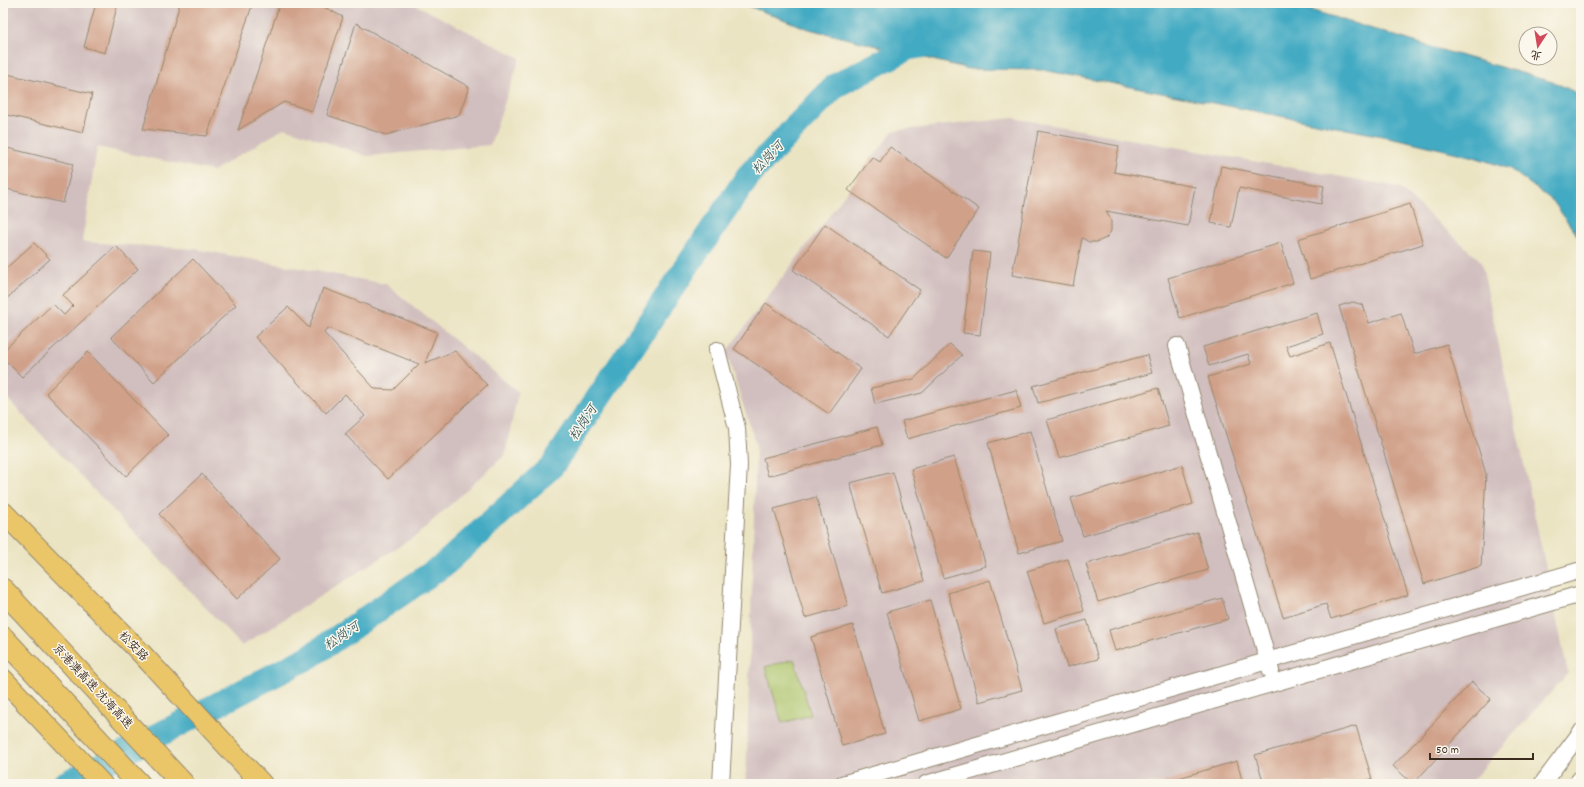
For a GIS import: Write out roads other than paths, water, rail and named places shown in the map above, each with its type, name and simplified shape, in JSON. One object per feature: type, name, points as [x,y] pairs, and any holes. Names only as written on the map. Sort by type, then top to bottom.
[{"type":"highway","name":"京港澳高速 沈海高速","points":[[3,590],[183,784]]},
{"type":"highway","points":[[3,638],[139,784]]},
{"type":"main road","name":"松安路","points":[[3,512],[141,653],[262,784]]},
{"type":"main road","points":[[3,679],[102,784]]},
{"type":"street","points":[[1177,346],[1274,683]]},
{"type":"street","points":[[717,350],[737,428],[739,465],[721,784]]},
{"type":"street","points":[[842,784],[1578,572]]},
{"type":"street","points":[[926,784],[1581,594]]},
{"type":"street","points":[[1542,784],[1581,732]]},
{"type":"street","points":[[1576,784],[1581,778]]},
{"type":"water","points":[[740,3],[1270,3],[1304,8],[1556,83],[1581,95],[1581,241],[1553,201],[1510,169],[1474,157],[1403,140],[1043,70],[969,69],[809,29]]},
{"type":"waterway","name":"松岗河","points":[[64,784],[309,657],[445,564],[552,466],[748,176],[835,86],[908,48],[933,44]]}]
